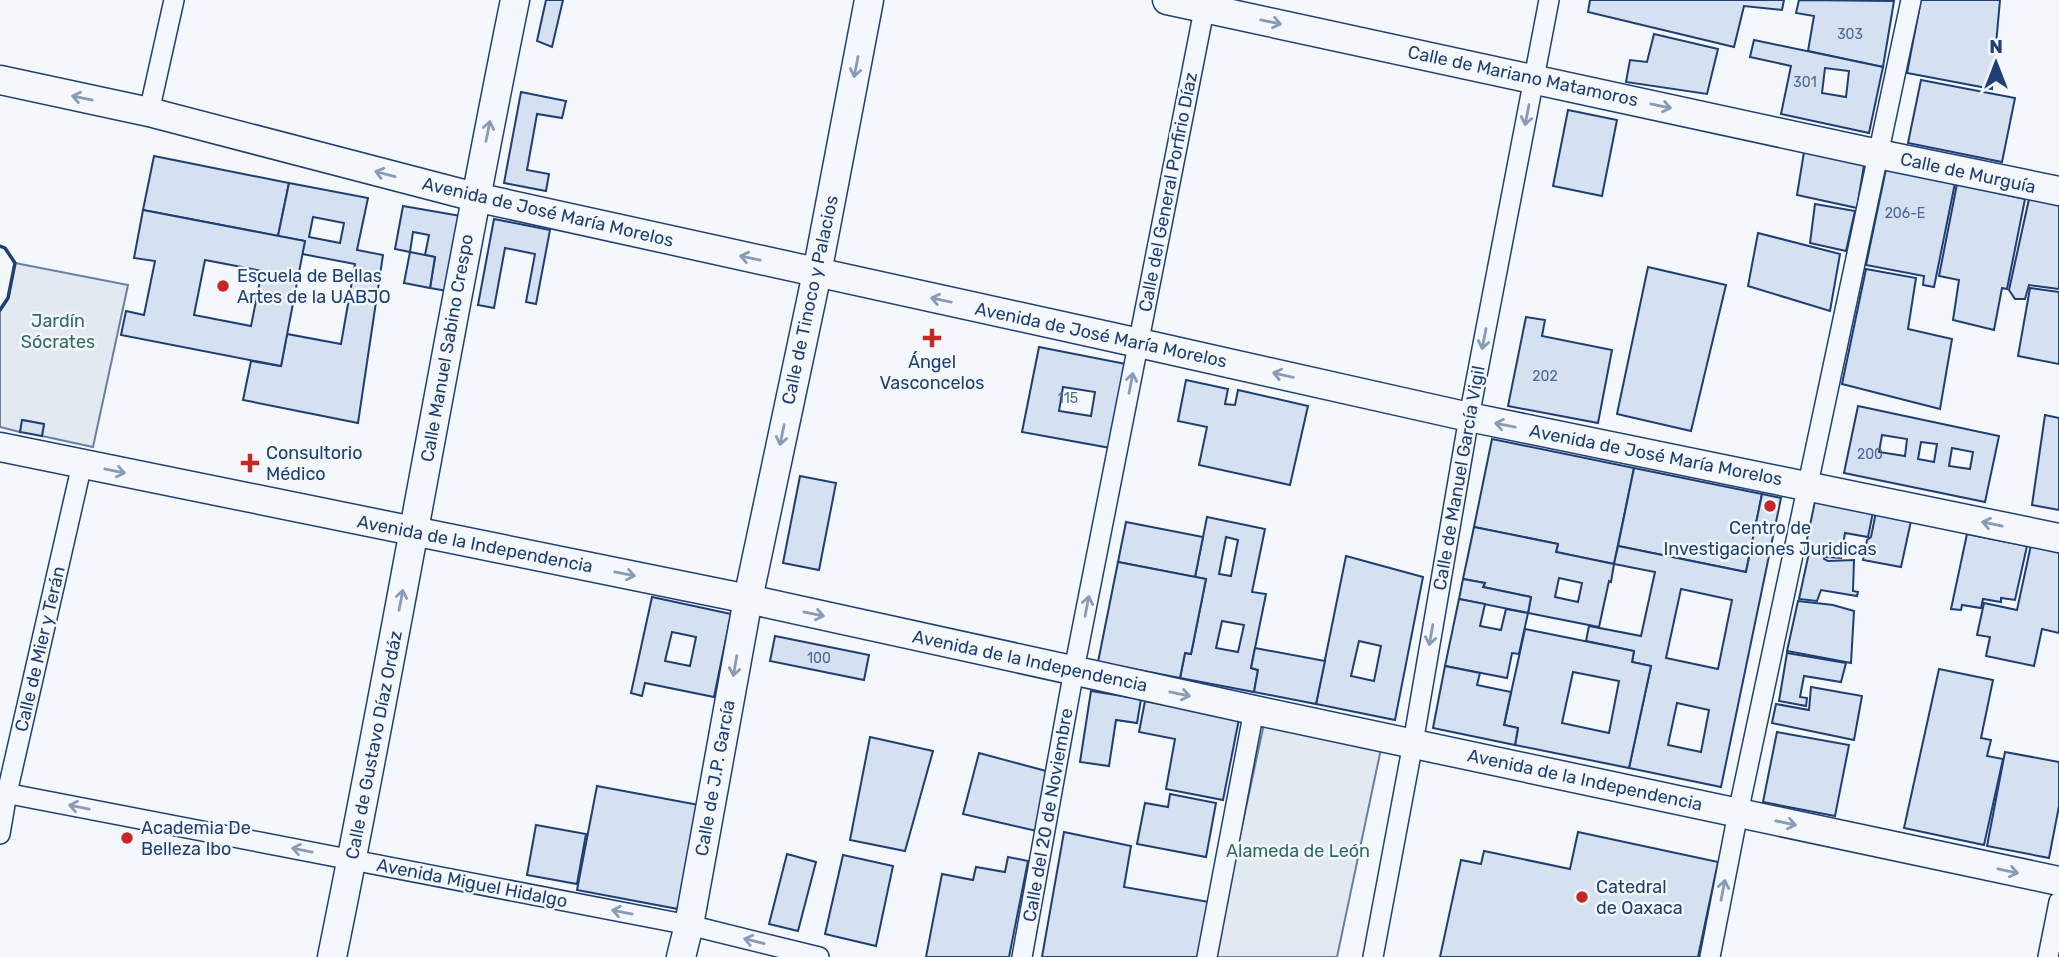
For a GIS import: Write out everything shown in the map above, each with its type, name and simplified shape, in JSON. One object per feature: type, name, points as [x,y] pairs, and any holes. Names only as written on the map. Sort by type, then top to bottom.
[{"type":"street","points":[[149,112],[174,0]]},
{"type":"street","name":"Calle Manuel Sabino Crespo","points":[[414,532],[475,197],[515,0]]},
{"type":"street","name":"Calle de Tinoco y Palacios","points":[[747,599],[817,273],[869,0]]},
{"type":"street","name":"Calle de Mariano Matamoros","points":[[1167,0],[1205,4],[1878,154]]},
{"type":"street","name":"Calle de Manuel García Vigil","points":[[1373,957],[1469,417],[1549,0]]},
{"type":"street","points":[[1710,957],[1738,813],[1911,0]]},
{"type":"street","name":"Calle del General Porfirio Díaz","points":[[1073,672],[1205,4]]},
{"type":"street","name":"Avenida de José María Morelos","points":[[0,80],[149,112],[475,197],[817,273],[1469,417],[2059,537]]},
{"type":"street","name":"Calle de Murguía","points":[[1878,154],[2059,191]]},
{"type":"street","name":"Avenida de la Independencia","points":[[0,447],[747,599],[1073,672],[2059,881]]},
{"type":"street","name":"Calle de Mier y Terán","points":[[0,834],[4,793],[82,464]]},
{"type":"street","name":"Calle de Gustavo Díaz Ordáz","points":[[332,957],[414,532]]},
{"type":"street","name":"Calle de J.P. García","points":[[681,957],[747,599]]},
{"type":"street","name":"Calle del 20 de Noviembre","points":[[1022,957],[1073,672]]},
{"type":"street","points":[[1207,957],[1254,710]]},
{"type":"street","name":"Avenida Miguel Hidalgo","points":[[4,793],[689,925],[819,957]]},
{"type":"street","points":[[2048,957],[2059,902]]},
{"type":"green space","name":"Jardín Sócrates","points":[[15,263],[128,285],[93,447],[42,436],[44,424],[23,420],[20,432],[0,427],[0,310],[8,298]]},
{"type":"green space","name":"Alameda de León","points":[[1265,719],[1382,744],[1337,957],[1214,957]]},
{"type":"building","points":[[546,0],[563,0],[552,47],[537,41]]},
{"type":"building","points":[[1590,0],[1784,0],[1782,10],[1744,6],[1734,47],[1588,12]]},
{"type":"building","points":[[1799,0],[1894,1],[1883,67],[1808,51],[1814,16],[1796,13]]},
{"type":"building","points":[[1921,0],[2000,0],[1992,89],[1907,73]]},
{"type":"building","points":[[1654,34],[1718,49],[1707,94],[1626,82],[1630,60],[1647,62]]},
{"type":"building","points":[[1754,40],[1883,67],[1869,133],[1781,114],[1791,66],[1750,57]],"holes":[[[1825,68],[1849,71],[1846,97],[1822,93]]]},
{"type":"building","points":[[1921,80],[2015,98],[2002,162],[1908,143]]},
{"type":"building","points":[[521,92],[566,101],[562,118],[537,114],[527,170],[549,174],[546,191],[504,183]]},
{"type":"building","points":[[1568,110],[1617,120],[1602,196],[1553,186]]},
{"type":"building","points":[[1804,152],[1864,165],[1857,208],[1797,195]]},
{"type":"building","points":[[154,156],[289,183],[278,236],[143,210]]},
{"type":"building","points":[[1886,169],[1955,183],[1934,287],[1923,285],[1924,276],[1866,265]]},
{"type":"building","points":[[289,183],[368,198],[357,250],[383,255],[358,423],[243,400],[251,361],[281,366],[287,334],[341,344],[355,264],[302,254],[305,241],[278,236]],"holes":[[[313,217],[344,223],[340,243],[309,237]]]},
{"type":"building","points":[[1957,184],[2025,199],[2007,289],[2002,288],[1994,330],[1953,320],[1959,280],[1939,276]]},
{"type":"building","points":[[2029,199],[2059,205],[2059,289],[2029,285],[2025,299],[2015,299],[2009,290]]},
{"type":"building","points":[[1815,204],[1855,211],[1846,251],[1810,243]]},
{"type":"building","points":[[403,206],[461,216],[447,291],[430,288],[435,257],[425,255],[429,235],[413,232],[410,252],[395,249]]},
{"type":"building","name":"Escuela de Bellas Artes de la UABJO","points":[[143,210],[305,241],[281,366],[121,335],[126,311],[144,315],[155,261],[134,258]],"holes":[[[205,260],[262,271],[251,326],[194,315]]]},
{"type":"building","points":[[494,219],[550,230],[536,304],[526,302],[535,254],[505,248],[494,308],[478,305]]},
{"type":"building","points":[[1758,233],[1840,254],[1830,311],[1748,286]]},
{"type":"building","points":[[410,252],[435,257],[430,288],[404,283]]},
{"type":"building","points":[[1648,267],[1726,285],[1691,431],[1617,414]]},
{"type":"building","points":[[1866,269],[1916,278],[1908,329],[1952,339],[1940,409],[1842,384]]},
{"type":"building","points":[[2030,288],[2059,292],[2059,364],[2018,356]]},
{"type":"building","points":[[1526,317],[1545,320],[1542,336],[1612,350],[1598,423],[1508,406]]},
{"type":"building","points":[[1039,347],[1131,365],[1116,449],[1022,432]],"holes":[[[1063,387],[1095,392],[1091,416],[1059,411]]]},
{"type":"building","points":[[1186,380],[1228,389],[1225,404],[1235,405],[1238,390],[1308,406],[1290,485],[1199,465],[1207,427],[1178,421]]},
{"type":"building","points":[[1858,406],[1999,436],[1985,502],[1844,473]],"holes":[[[1882,435],[1907,439],[1905,456],[1879,452]],[[1921,442],[1937,444],[1934,462],[1918,459]],[[1952,448],[1973,452],[1970,469],[1949,466]]]},
{"type":"building","points":[[2045,415],[2059,418],[2059,510],[2032,505]]},
{"type":"building","points":[[22,420],[44,424],[42,436],[20,432]]},
{"type":"building","points":[[1492,439],[1634,468],[1614,564],[1556,552],[1558,544],[1474,527]]},
{"type":"building","points":[[1634,468],[1762,494],[1746,572],[1618,546]]},
{"type":"building","points":[[800,476],[836,483],[819,570],[783,563]]},
{"type":"building","points":[[1762,494],[1781,498],[1721,787],[1629,768],[1651,666],[1632,662],[1634,651],[1586,641],[1589,626],[1641,636],[1655,572],[1614,564],[1618,546],[1746,572]],"holes":[[[1681,589],[1732,600],[1718,669],[1666,658]],[[1677,703],[1709,710],[1701,752],[1668,745]]]},
{"type":"building","points":[[1815,501],[1873,512],[1868,537],[1845,533],[1841,558],[1826,557],[1827,548],[1806,544]]},
{"type":"building","points":[[1876,512],[1911,521],[1901,567],[1863,560]]},
{"type":"building","points":[[1207,517],[1265,529],[1252,592],[1266,594],[1251,668],[1258,670],[1254,692],[1180,678],[1185,653],[1191,654],[1206,579],[1195,577]],"holes":[[[1226,537],[1238,540],[1231,576],[1219,574]],[[1222,621],[1244,625],[1238,652],[1216,648]]]},
{"type":"building","points":[[1126,522],[1203,537],[1195,577],[1118,562]]},
{"type":"building","points":[[1474,527],[1558,544],[1556,552],[1614,564],[1599,627],[1528,613],[1531,597],[1483,587],[1485,583],[1463,579]],"holes":[[[1559,578],[1582,583],[1578,602],[1555,597]]]},
{"type":"building","points":[[1967,534],[2027,546],[2015,600],[2001,598],[2001,602],[1983,599],[1981,608],[1962,605],[1961,610],[1951,609]]},
{"type":"building","points":[[2031,545],[2059,551],[2059,633],[2042,629],[2034,666],[1986,656],[1990,637],[1977,635],[1984,603],[2017,610]]},
{"type":"building","points":[[1810,548],[1824,550],[1824,559],[1828,561],[1854,560],[1853,591],[1858,592],[1857,596],[1821,590],[1817,601],[1799,599]]},
{"type":"building","points":[[1346,556],[1423,577],[1395,720],[1316,704]],"holes":[[[1359,641],[1381,646],[1374,681],[1351,676]]]},
{"type":"building","points":[[1118,562],[1206,579],[1191,654],[1185,653],[1180,678],[1098,662]]},
{"type":"building","points":[[1463,579],[1485,583],[1483,587],[1531,597],[1528,613],[1459,599]]},
{"type":"building","points":[[652,597],[731,614],[714,697],[645,683],[642,696],[631,693]],"holes":[[[672,632],[696,637],[690,666],[665,661]]]},
{"type":"building","points":[[1459,599],[1485,604],[1480,626],[1501,630],[1506,609],[1528,613],[1519,654],[1512,653],[1507,678],[1445,666]]},
{"type":"building","points":[[1798,601],[1833,605],[1854,611],[1851,663],[1787,651]]},
{"type":"building","points":[[1525,629],[1634,651],[1632,662],[1651,666],[1629,768],[1515,745],[1518,728],[1504,725]],"holes":[[[1573,672],[1619,681],[1609,733],[1562,723]]]},
{"type":"building","points":[[775,636],[869,655],[864,680],[770,661]]},
{"type":"building","points":[[1255,648],[1325,661],[1316,704],[1254,692],[1258,670],[1251,668]]},
{"type":"building","points":[[1787,653],[1846,663],[1841,682],[1804,676],[1800,697],[1807,698],[1806,706],[1779,701]]},
{"type":"building","points":[[1445,666],[1480,673],[1477,685],[1511,692],[1504,725],[1518,728],[1515,745],[1433,728]]},
{"type":"building","points":[[1939,669],[1993,680],[1981,738],[1991,740],[1987,756],[2003,759],[1984,845],[1904,828]]},
{"type":"building","points":[[1811,687],[1862,696],[1854,740],[1772,723],[1776,704],[1809,710]]},
{"type":"building","points":[[1091,691],[1141,699],[1137,723],[1116,720],[1109,766],[1080,762]]},
{"type":"building","points":[[1145,701],[1239,719],[1223,800],[1166,789],[1175,739],[1139,732]]},
{"type":"building","points":[[1777,732],[1849,745],[1835,816],[1763,802]]},
{"type":"building","points":[[870,737],[933,751],[905,851],[850,840]]},
{"type":"building","points":[[2005,752],[2059,762],[2059,806],[2049,858],[1987,846]]},
{"type":"building","points":[[979,753],[1050,772],[1041,832],[963,814]]},
{"type":"building","points":[[597,786],[699,805],[678,909],[577,890]]},
{"type":"building","points":[[1170,794],[1216,803],[1206,857],[1137,844],[1145,803],[1168,807]]},
{"type":"building","points":[[536,825],[586,834],[577,884],[527,875]]},
{"type":"building","points":[[1064,832],[1131,846],[1124,887],[1209,902],[1198,957],[1042,957]]},
{"type":"building","name":"Catedral de Oaxaca","points":[[1578,832],[1718,862],[1698,957],[1440,957],[1461,860],[1481,864],[1484,851],[1570,869]]},
{"type":"building","points":[[787,854],[816,862],[798,931],[769,924]]},
{"type":"building","points":[[843,855],[893,866],[876,946],[825,934]]},
{"type":"building","points":[[1008,857],[1028,861],[1009,957],[926,957],[942,874],[973,880],[976,867],[1005,872]]},
{"type":"wall","points":[[0,246],[5,248],[15,263],[8,298],[0,310]]},
{"type":"place","name":"Escuela de Bellas Artes de la UABJO","points":[[223,286]]},
{"type":"place","name":"Ángel Vasconcelos","points":[[932,338]]},
{"type":"place","name":"Consultorio Médico","points":[[250,463]]},
{"type":"place","name":"Centro de Investigaciones Juridicas","points":[[1770,506]]},
{"type":"place","name":"Academia De Belleza Ibo","points":[[127,838]]},
{"type":"place","name":"Catedral de Oaxaca","points":[[1582,897]]}]
